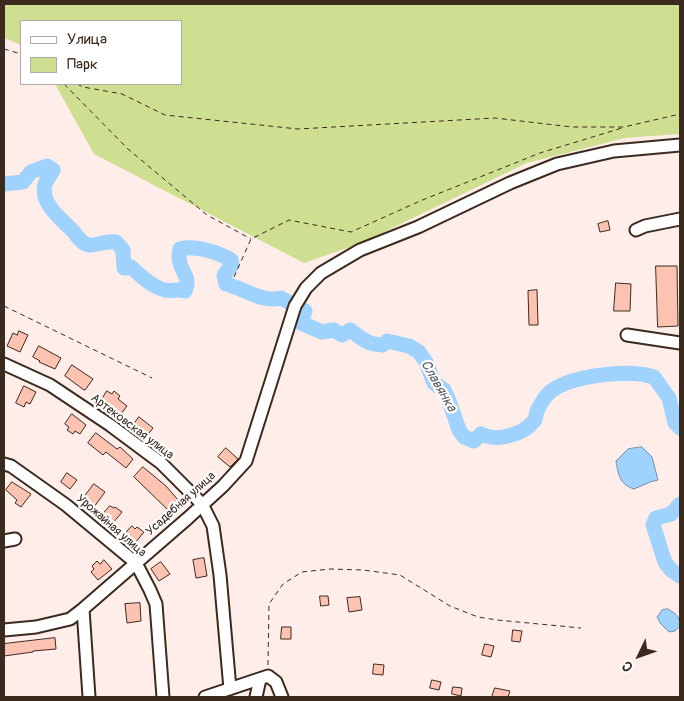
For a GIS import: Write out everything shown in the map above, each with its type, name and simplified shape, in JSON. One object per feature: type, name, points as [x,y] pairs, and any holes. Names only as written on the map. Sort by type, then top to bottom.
[{"type":"lane","name":"Усадебная улица","points":[[4,630],[36,627],[70,618],[83,610],[202,504],[246,461],[295,306],[306,288],[321,272],[360,250],[418,227],[510,183],[557,164],[614,150],[680,145]]},
{"type":"lane","points":[[636,230],[645,226],[680,219]]},
{"type":"lane","points":[[628,335],[680,342]]},
{"type":"lane","name":"Артековская улица","points":[[4,364],[50,385],[110,425],[160,463],[202,504],[213,526],[220,575],[230,689]]},
{"type":"lane","name":"Урожайная улица","points":[[4,464],[11,466],[66,505],[136,563],[156,604],[163,697]]},
{"type":"lane","points":[[83,610],[90,697]]},
{"type":"lane","points":[[256,697],[264,677]]},
{"type":"lane","points":[[206,697],[264,677],[276,682],[282,697]]},
{"type":"path","points":[[4,49],[20,54]]},
{"type":"path","points":[[65,85],[128,149],[207,215],[251,239]]},
{"type":"path","points":[[79,85],[122,94],[165,115],[298,129],[495,118],[572,127],[624,127]]},
{"type":"path","points":[[234,277],[251,239],[289,220],[351,232],[420,201],[540,153],[624,127],[680,114]]},
{"type":"path","points":[[4,306],[152,378]]},
{"type":"path","points":[[264,677],[269,604],[283,584],[302,572],[330,569],[364,570],[400,575],[450,606],[478,617],[581,628]]},
{"type":"green space","points":[[4,4],[680,4],[680,134],[625,138],[527,163],[361,243],[304,263],[94,154],[56,85],[182,85],[182,20],[20,20],[20,45],[4,38]]},
{"type":"water","points":[[642,447],[652,457],[658,480],[634,489],[623,482],[619,475],[616,461],[628,449]]},
{"type":"water","points":[[668,609],[679,620],[680,626],[675,631],[669,632],[657,617],[662,610]]},
{"type":"building","points":[[608,221],[610,230],[600,232],[598,224]]},
{"type":"building","points":[[656,266],[677,266],[678,326],[658,327]]},
{"type":"building","points":[[616,283],[631,284],[630,311],[614,311]]},
{"type":"building","points":[[537,290],[538,325],[529,325],[528,291]]},
{"type":"building","points":[[19,331],[28,335],[20,352],[7,346],[13,333],[17,335]]},
{"type":"building","points":[[39,346],[61,358],[55,369],[39,362],[33,357]]},
{"type":"building","points":[[72,365],[93,379],[85,390],[65,376]]},
{"type":"building","points":[[24,386],[36,392],[30,404],[26,402],[24,407],[16,403]]},
{"type":"building","points":[[107,391],[112,394],[114,391],[120,396],[118,399],[127,406],[121,414],[116,410],[114,412],[101,401]]},
{"type":"building","points":[[72,414],[86,425],[80,434],[75,431],[73,434],[67,430],[69,427],[65,424]]},
{"type":"building","points":[[139,417],[153,428],[146,437],[133,426]]},
{"type":"building","points":[[96,433],[117,449],[120,447],[133,459],[126,468],[106,452],[103,455],[88,443]]},
{"type":"building","points":[[226,448],[238,459],[230,467],[218,457]]},
{"type":"building","points":[[143,467],[166,486],[179,501],[170,512],[134,477]]},
{"type":"building","points":[[67,473],[77,480],[70,489],[61,482]]},
{"type":"building","points":[[12,482],[31,494],[21,507],[15,503],[17,500],[6,490]]},
{"type":"building","points":[[94,484],[105,492],[94,507],[82,500]]},
{"type":"building","points":[[110,506],[122,512],[113,523],[103,514]]},
{"type":"building","points":[[132,526],[144,532],[135,543],[125,534]]},
{"type":"building","points":[[204,558],[207,576],[196,578],[193,560]]},
{"type":"building","points":[[104,560],[112,569],[98,580],[91,572],[94,569],[92,566],[97,561],[100,564]]},
{"type":"building","points":[[161,562],[170,574],[159,581],[151,569]]},
{"type":"building","points":[[320,596],[328,596],[329,605],[321,606]]},
{"type":"building","points":[[360,597],[362,610],[349,612],[347,598]]},
{"type":"building","points":[[140,603],[141,621],[127,623],[125,604]]},
{"type":"building","points":[[282,627],[291,627],[291,639],[281,639]]},
{"type":"building","points":[[513,630],[522,631],[520,642],[512,641]]},
{"type":"building","points":[[55,638],[56,649],[4,656],[4,644]]},
{"type":"building","points":[[485,644],[494,646],[491,657],[482,655]]},
{"type":"building","points":[[374,664],[384,665],[383,675],[373,674]]},
{"type":"building","points":[[432,680],[441,682],[439,690],[430,688]]},
{"type":"building","points":[[453,687],[462,688],[461,696],[452,694]]},
{"type":"building","points":[[495,688],[510,691],[508,697],[492,697]]},
{"type":"waterway","name":"Славянка","points":[[4,184],[23,182],[31,172],[47,166],[53,170],[45,184],[44,191],[45,198],[52,210],[86,244],[116,242],[123,250],[124,268],[131,267],[160,289],[185,291],[187,280],[181,267],[180,249],[206,250],[231,260],[232,265],[224,275],[226,284],[260,297],[281,298],[305,311],[301,323],[322,332],[334,330],[342,335],[350,330],[372,343],[383,345],[387,341],[409,346],[419,352],[426,362],[434,383],[444,390],[459,430],[464,437],[474,441],[481,434],[501,437],[523,430],[535,420],[541,403],[550,392],[572,381],[600,375],[630,374],[654,377],[669,398],[675,423],[680,428]]},
{"type":"waterway","name":"Славянка","points":[[680,504],[671,514],[656,518],[653,525],[665,562],[671,570],[680,576]]}]
